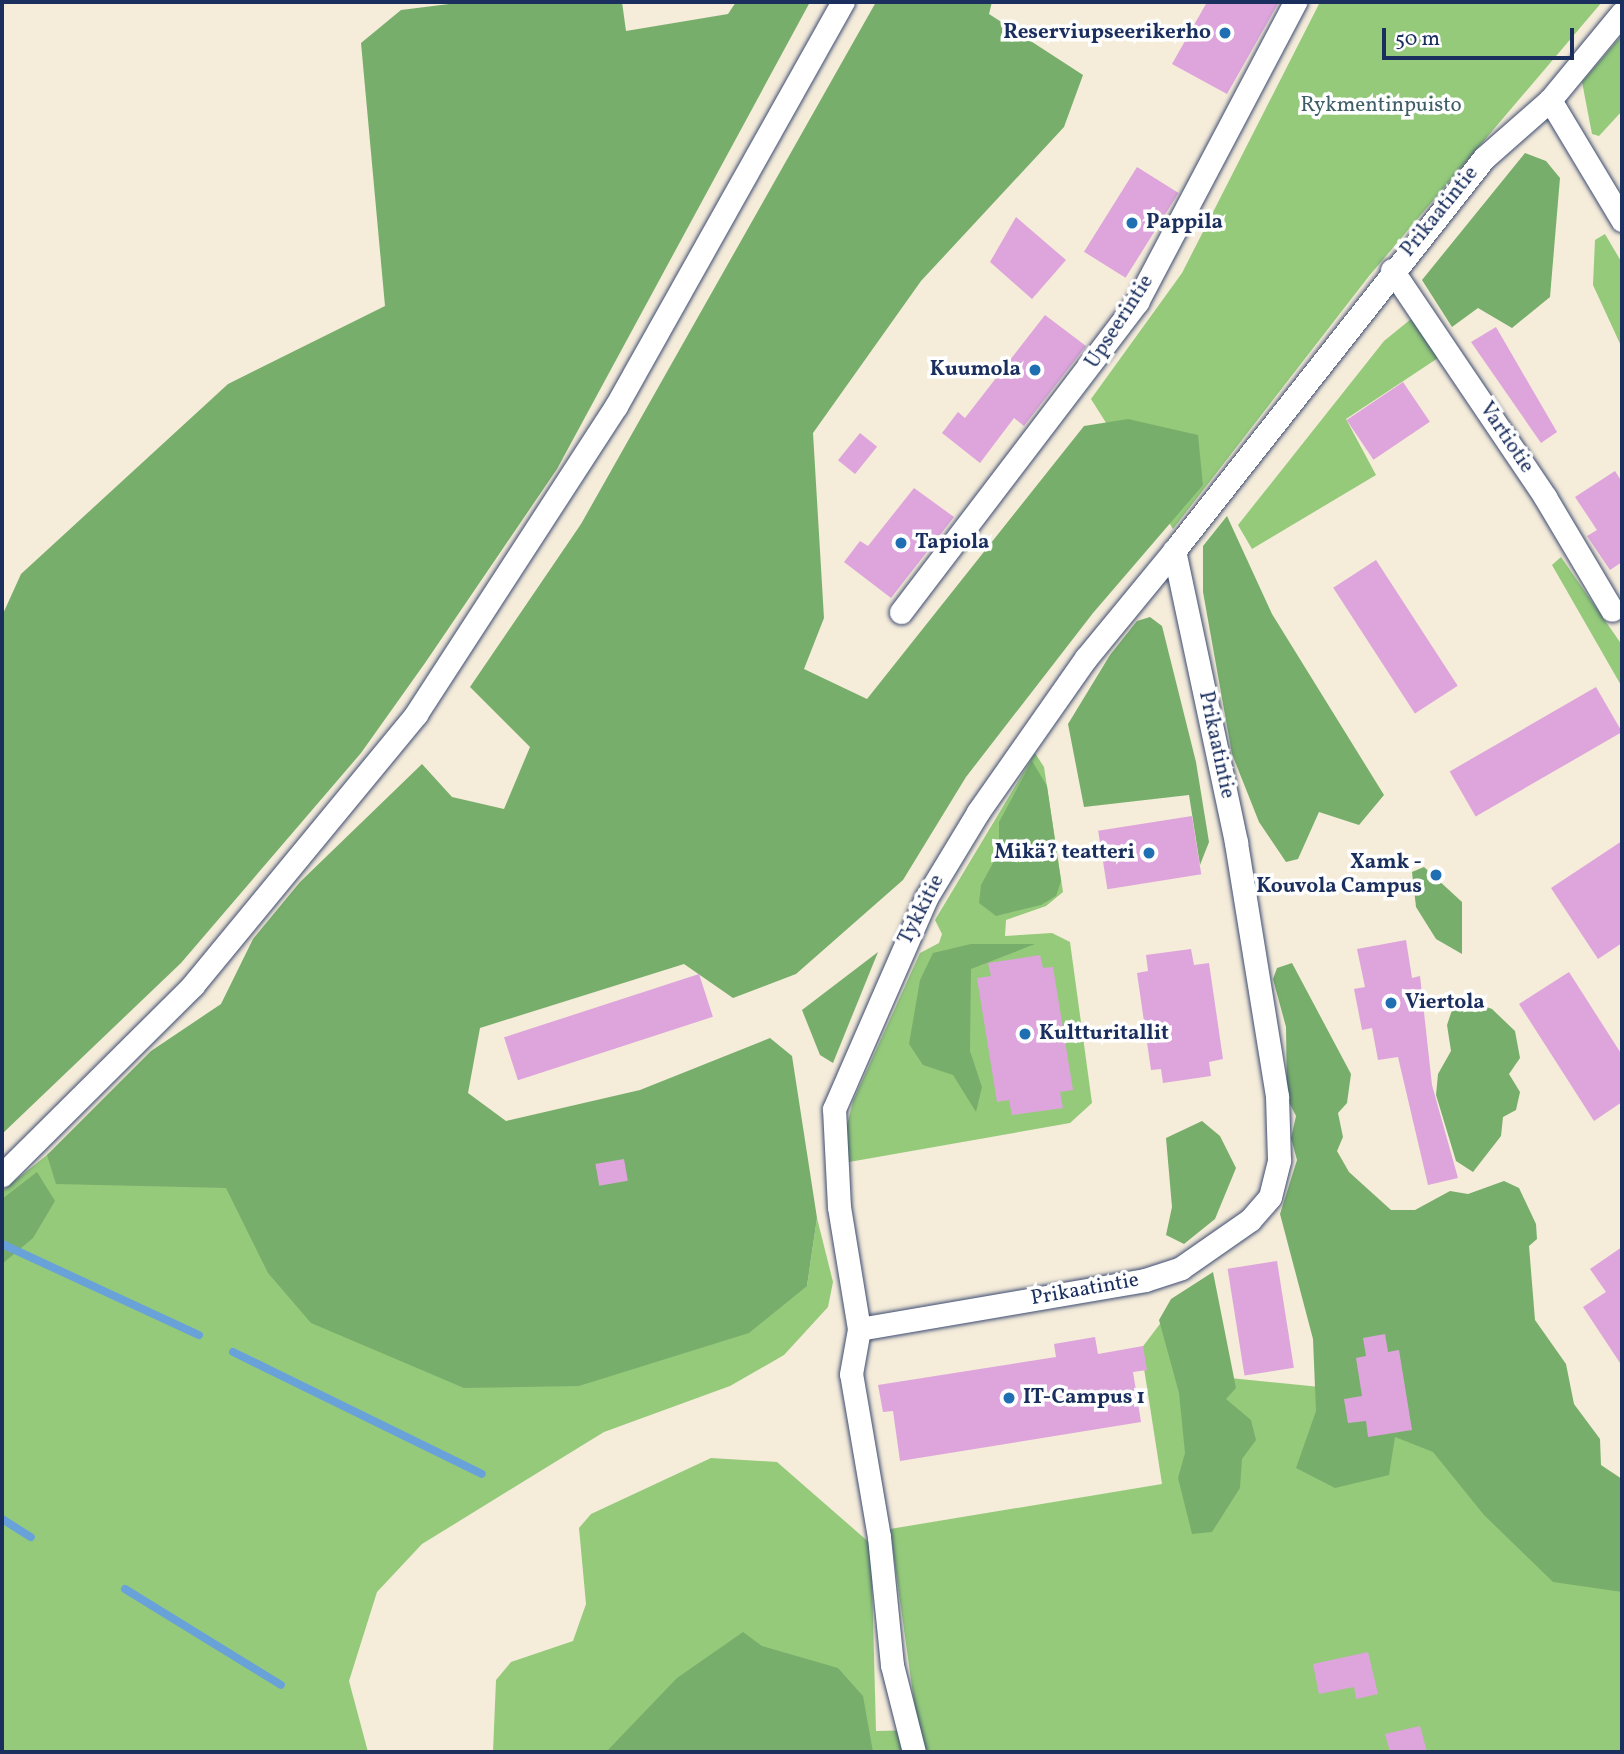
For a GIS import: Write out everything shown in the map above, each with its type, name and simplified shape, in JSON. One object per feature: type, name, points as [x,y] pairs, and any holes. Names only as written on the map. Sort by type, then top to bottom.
[{"type":"street","points":[[2,1175],[193,985],[416,714],[616,406],[843,2]]},
{"type":"street","name":"Upseerintie","points":[[901,612],[1137,302],[1294,2]]},
{"type":"street","name":"Prikaatintie","points":[[859,1329],[1145,1280],[1181,1268],[1250,1220],[1270,1197],[1279,1160],[1277,1096],[1236,842],[1174,551],[1392,270],[1484,158],[1550,100],[1622,13]]},
{"type":"street","points":[[1550,100],[1622,220]]},
{"type":"street","name":"Vartiotie","points":[[1392,270],[1545,497],[1612,610]]},
{"type":"street","name":"Tykkitie","points":[[914,1752],[892,1665],[879,1537],[851,1374],[859,1329],[839,1207],[834,1110],[926,898],[978,812],[1086,658],[1174,551]]},
{"type":"green space","points":[[465,2],[622,2],[626,31],[728,14],[736,2],[810,2],[557,469],[361,753],[181,963],[2,1134],[2,616],[21,574],[228,384],[385,306],[361,43],[401,10]]},
{"type":"green space","points":[[876,2],[992,2],[989,14],[1083,75],[1064,127],[921,281],[813,433],[824,618],[804,669],[867,699],[1084,426],[1128,419],[1198,435],[1203,485],[1093,613],[966,777],[903,880],[796,974],[733,998],[684,964],[480,1028],[468,1093],[506,1121],[640,1090],[770,1038],[792,1056],[817,1218],[807,1286],[749,1333],[579,1386],[464,1388],[311,1323],[268,1273],[226,1188],[56,1184],[47,1155],[151,1051],[221,1004],[253,939],[300,882],[422,764],[452,797],[504,809],[530,747],[470,687],[581,524]]},
{"type":"green space","name":"Rykmentinpuisto","points":[[1320,2],[1602,2],[1369,276],[1173,529],[1091,399],[1182,273]]},
{"type":"green space","points":[[1622,35],[1622,111],[1599,136],[1592,134],[1582,82]]},
{"type":"green space","points":[[1525,153],[1546,161],[1560,178],[1550,297],[1512,328],[1478,308],[1452,327],[1422,280]]},
{"type":"green space","points":[[1605,234],[1622,263],[1622,348],[1593,285],[1595,240]]},
{"type":"green space","points":[[1411,319],[1438,358],[1346,419],[1376,475],[1252,549],[1238,525],[1384,341]]},
{"type":"green space","points":[[1227,516],[1272,614],[1384,795],[1359,825],[1319,812],[1298,859],[1286,862],[1259,822],[1232,754],[1203,592],[1203,546]]},
{"type":"green space","points":[[1561,557],[1622,645],[1622,687],[1552,565]]},
{"type":"green space","points":[[1150,617],[1162,626],[1196,762],[1209,842],[1200,865],[1189,795],[1084,807],[1068,724],[1110,655],[1137,621]]},
{"type":"green space","points":[[1035,753],[1044,767],[1063,892],[1046,906],[1006,920],[1005,936],[1052,933],[1070,942],[1092,1103],[1070,1123],[849,1162],[845,1133],[853,1101],[920,953],[939,943],[942,934],[935,920]]},
{"type":"green space","points":[[1032,761],[1047,786],[1061,881],[1056,896],[1041,905],[996,916],[979,903],[981,885],[999,852],[999,822]]},
{"type":"green space","points":[[1424,867],[1462,902],[1462,954],[1436,939],[1416,907],[1412,872]]},
{"type":"green space","points":[[971,944],[1035,944],[971,969],[970,1051],[982,1087],[976,1112],[953,1075],[923,1065],[909,1044],[920,980],[933,953]]},
{"type":"green space","points":[[878,952],[833,1063],[820,1055],[802,1010]]},
{"type":"green space","points":[[1292,963],[1351,1074],[1347,1103],[1338,1113],[1343,1137],[1337,1151],[1349,1172],[1391,1210],[1415,1210],[1450,1191],[1468,1194],[1504,1181],[1519,1188],[1536,1224],[1537,1239],[1529,1246],[1535,1320],[1566,1364],[1574,1404],[1600,1439],[1601,1465],[1622,1479],[1622,1592],[1553,1582],[1484,1515],[1433,1452],[1395,1437],[1389,1475],[1335,1488],[1296,1468],[1316,1411],[1313,1339],[1280,1214],[1297,1160],[1291,1138],[1296,1116],[1287,1098],[1286,1027],[1273,979],[1277,968]]},
{"type":"green space","points":[[1466,999],[1492,1009],[1515,1031],[1520,1058],[1509,1074],[1520,1092],[1516,1110],[1503,1117],[1501,1136],[1473,1172],[1456,1161],[1436,1095],[1438,1074],[1451,1051],[1447,1025],[1452,1010]]},
{"type":"green space","points":[[1202,1121],[1220,1136],[1236,1168],[1215,1219],[1184,1244],[1166,1235],[1172,1207],[1166,1138]]},
{"type":"green space","points":[[52,1151],[807,1286],[817,1218],[833,1282],[828,1307],[784,1355],[730,1386],[604,1432],[422,1544],[377,1592],[349,1681],[368,1752],[2,1752],[2,1191]]},
{"type":"green space","points":[[37,1172],[55,1201],[33,1238],[2,1264],[2,1199]]},
{"type":"green space","points":[[1213,1272],[1236,1388],[1226,1399],[1251,1420],[1256,1440],[1242,1459],[1240,1488],[1212,1532],[1192,1534],[1178,1478],[1185,1453],[1179,1393],[1159,1320],[1171,1299]]},
{"type":"green space","points":[[1181,1296],[1230,1378],[1330,1388],[1622,1544],[1622,1752],[493,1752],[496,1680],[511,1662],[573,1641],[586,1604],[579,1528],[591,1514],[711,1458],[777,1462],[871,1544],[876,1731],[918,1730],[890,1529],[1162,1484],[1141,1349]]},
{"type":"green space","points":[[743,1632],[762,1646],[838,1668],[863,1696],[873,1752],[606,1752],[677,1678]]},
{"type":"building","name":"Reserviupseerikerho","points":[[1207,2],[1279,2],[1227,94],[1172,64]]},
{"type":"building","name":"Pappila","points":[[1137,167],[1179,193],[1126,278],[1084,252]]},
{"type":"building","points":[[1016,217],[1066,260],[1032,299],[990,262]]},
{"type":"building","name":"Kuumola","points":[[1045,315],[1086,346],[1024,426],[1014,418],[980,463],[942,433],[958,412],[965,418]]},
{"type":"building","points":[[1496,327],[1557,432],[1541,443],[1471,342]]},
{"type":"building","points":[[1403,382],[1430,422],[1373,460],[1347,420]]},
{"type":"building","points":[[860,433],[877,447],[855,474],[838,460]]},
{"type":"building","points":[[1615,471],[1622,482],[1622,562],[1610,570],[1587,536],[1597,530],[1575,497]]},
{"type":"building","name":"Tapiola","points":[[914,488],[954,517],[891,598],[844,562],[860,541],[868,546]]},
{"type":"building","points":[[1376,560],[1458,686],[1415,714],[1333,588]]},
{"type":"building","points":[[1596,687],[1622,732],[1476,817],[1450,772]]},
{"type":"building","name":"Mikä? teatteri","points":[[1192,816],[1201,874],[1107,889],[1098,831]]},
{"type":"building","points":[[1622,841],[1622,943],[1598,959],[1551,888]]},
{"type":"building","name":"Viertola","points":[[1406,940],[1412,978],[1420,976],[1432,1085],[1458,1178],[1428,1185],[1398,1057],[1378,1060],[1372,1028],[1362,1030],[1354,989],[1365,987],[1357,949]]},
{"type":"building","points":[[1191,949],[1194,965],[1209,963],[1223,1059],[1209,1062],[1211,1076],[1163,1083],[1161,1069],[1151,1070],[1137,973],[1148,971],[1146,955]]},
{"type":"building","name":"Kultturitallit","points":[[1040,955],[1043,968],[1053,967],[1073,1090],[1060,1092],[1063,1108],[1012,1115],[1009,1100],[997,1102],[977,978],[991,976],[988,963]]},
{"type":"building","points":[[1569,972],[1622,1055],[1622,1102],[1594,1121],[1519,1004]]},
{"type":"building","points":[[699,974],[713,1017],[518,1080],[504,1037]]},
{"type":"building","points":[[624,1159],[628,1181],[599,1186],[595,1164]]},
{"type":"building","points":[[1622,1247],[1622,1366],[1583,1307],[1606,1292],[1590,1269]]},
{"type":"building","points":[[1277,1261],[1294,1368],[1245,1375],[1228,1269]]},
{"type":"building","points":[[1385,1334],[1388,1352],[1399,1350],[1412,1430],[1368,1437],[1366,1421],[1348,1423],[1344,1399],[1362,1396],[1356,1358],[1366,1356],[1363,1338]]},
{"type":"building","name":"IT-Campus 1","points":[[1095,1337],[1098,1354],[1143,1346],[1147,1370],[1133,1372],[1141,1422],[900,1461],[893,1411],[883,1412],[878,1385],[1056,1357],[1054,1344]]},
{"type":"building","points":[[1368,1652],[1378,1694],[1356,1699],[1354,1687],[1319,1694],[1313,1664]]},
{"type":"building","points":[[1420,1726],[1427,1752],[1390,1752],[1385,1734]]},
{"type":"waterway","points":[[2,1244],[199,1335]]},
{"type":"waterway","points":[[233,1352],[482,1474]]},
{"type":"waterway","points":[[2,1519],[31,1537]]},
{"type":"waterway","points":[[125,1589],[281,1685]]},
{"type":"place","name":"Reserviupseerikerho","points":[[1225,33]]},
{"type":"place","name":"Pappila","points":[[1132,223]]},
{"type":"place","name":"Kuumola","points":[[1035,370]]},
{"type":"place","name":"Tapiola","points":[[901,543]]},
{"type":"place","name":"Mikä? teatteri","points":[[1149,853]]},
{"type":"place","name":"Xamk - Kouvola Campus","points":[[1436,875]]},
{"type":"place","name":"Viertola","points":[[1391,1003]]},
{"type":"place","name":"Kultturitallit","points":[[1025,1034]]},
{"type":"place","name":"IT-Campus 1","points":[[1009,1398]]}]
